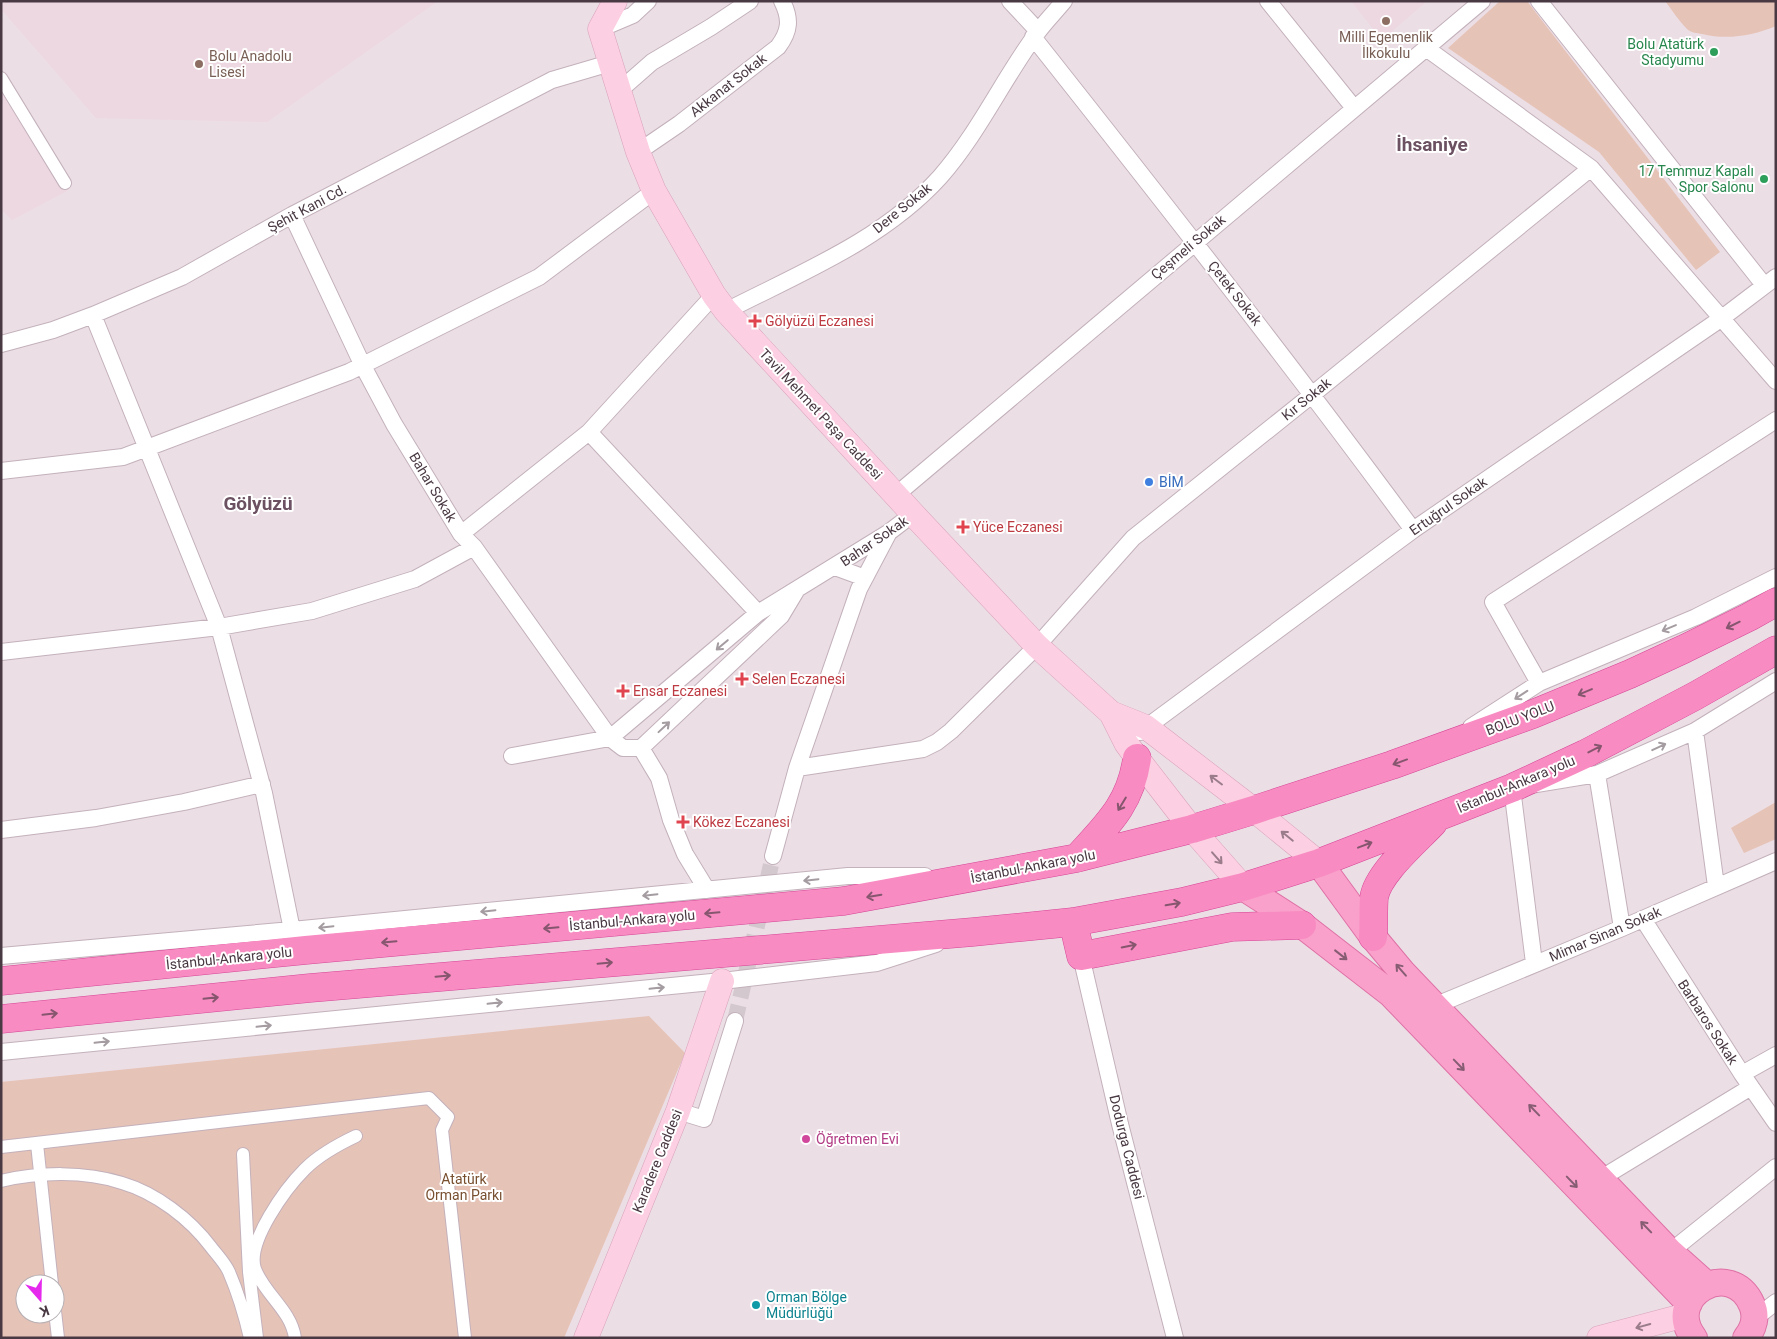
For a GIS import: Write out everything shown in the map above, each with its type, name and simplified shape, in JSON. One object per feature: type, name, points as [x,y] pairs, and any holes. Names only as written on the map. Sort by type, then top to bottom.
[{"type":"highway","name":"BOLU YOLU","points":[[1254,810],[1439,748],[1533,714],[1630,674],[1741,621],[1776,602]]},
{"type":"highway","name":"İstanbul-Ankara yolu","points":[[1073,922],[1182,902],[1243,887],[1319,863],[1438,817],[1512,788],[1585,754],[1640,726],[1776,650]]},
{"type":"highway","points":[[1077,858],[1122,807],[1132,782],[1132,751]]},
{"type":"highway","name":"İstanbul-Ankara yolu","points":[[1,981],[306,950],[844,901],[1077,858],[1192,829],[1254,810]]},
{"type":"highway","points":[[1373,937],[1374,898],[1378,886],[1386,874],[1438,817]]},
{"type":"highway","points":[[1,1019],[310,988],[1073,922],[1081,956],[1232,926],[1302,925]]},
{"type":"main road","points":[[600,30],[615,1]]},
{"type":"main road","name":"Tavil Mehmet Paşa Caddesi","points":[[600,30],[638,152],[654,191],[720,303],[1037,646],[1111,713]]},
{"type":"main road","points":[[1111,713],[1146,727],[1319,863],[1373,937],[1434,1006],[1670,1252],[1707,1285]]},
{"type":"main road","points":[[1111,713],[1132,751],[1192,829],[1243,887],[1302,925],[1391,994],[1689,1318]]},
{"type":"main road","name":"Karadere Caddesi","points":[[586,1338],[678,1111],[722,981]]},
{"type":"main road","points":[[1689,1318],[1700,1289],[1718,1282],[1730,1284],[1740,1289],[1748,1297],[1753,1308],[1754,1330]]},
{"type":"main road","points":[[1600,1338],[1689,1318]]},
{"type":"street","points":[[600,30],[633,16],[648,1]]},
{"type":"street","points":[[619,91],[652,62],[750,1]]},
{"type":"street","name":"Akkanat Sokak","points":[[638,152],[679,124],[778,47],[789,27],[782,1]]},
{"type":"street","name":"Çetek Sokak","points":[[1010,1],[1313,394],[1413,530]]},
{"type":"street","name":"Dere Sokak","points":[[720,303],[853,246],[914,203],[940,177],[961,150],[1036,34],[1064,1]]},
{"type":"street","points":[[1268,1],[1354,108]]},
{"type":"street","name":"Çeşmeli Sokak","points":[[896,495],[1482,1]]},
{"type":"street","points":[[1539,1],[1770,281]]},
{"type":"street","points":[[1426,48],[1591,168],[1776,381]]},
{"type":"street","name":"Şehit Kani Cd.","points":[[1,344],[53,330],[182,277],[292,215],[552,80],[610,63]]},
{"type":"street","points":[[1,78],[65,183]]},
{"type":"street","name":"Kır Sokak","points":[[797,768],[923,749],[951,731],[1037,646],[1132,538],[1591,168]]},
{"type":"street","points":[[1,472],[123,457],[363,366],[539,277],[654,191]]},
{"type":"street","name":"Bahar Sokak","points":[[292,215],[363,366],[394,424],[461,534],[474,547],[610,738],[623,748],[641,748],[781,616],[796,591]]},
{"type":"street","name":"Ertuğrul Sokak","points":[[1132,751],[1146,727],[1413,530],[1722,318],[1770,281]]},
{"type":"street","points":[[461,534],[589,432],[720,303]]},
{"type":"street","points":[[93,315],[219,627],[262,784],[292,930]]},
{"type":"street","points":[[1539,683],[1493,602],[1776,420]]},
{"type":"street","points":[[589,432],[758,613]]},
{"type":"street","name":"Bahar Sokak","points":[[610,738],[758,613],[888,533],[913,514]]},
{"type":"street","points":[[773,856],[797,768],[859,589],[888,533]]},
{"type":"street","points":[[1,652],[219,627],[312,611],[415,579],[474,547]]},
{"type":"street","name":"Bahar Sokak","points":[[834,567],[865,578]]},
{"type":"street","points":[[1439,748],[1539,683],[1696,617],[1776,577]]},
{"type":"street","points":[[1534,963],[1512,788],[1597,774],[1695,731],[1776,682]]},
{"type":"street","points":[[1695,731],[1716,886]]},
{"type":"street","points":[[512,756],[610,738]]},
{"type":"street","points":[[641,748],[659,778],[671,820],[685,854],[707,890]]},
{"type":"street","points":[[1597,774],[1622,928]]},
{"type":"street","points":[[1,830],[84,820],[184,802],[262,784]]},
{"type":"street","name":"Mimar Sinan Sokak","points":[[1434,1006],[1622,928],[1776,861]]},
{"type":"street","points":[[1,956],[848,876],[982,876]]},
{"type":"street","name":"Barbaros Sokak","points":[[1643,919],[1746,1081],[1776,1123]]},
{"type":"street","points":[[1,1052],[722,981],[877,963],[973,932]]},
{"type":"street","name":"Dodurga Caddesi","points":[[1081,956],[1120,1124],[1175,1338]]},
{"type":"street","points":[[678,1111],[704,1119],[736,1021]]},
{"type":"street","points":[[1600,1180],[1746,1081],[1776,1054]]},
{"type":"street","points":[[1,1147],[429,1098],[448,1117],[442,1130],[465,1338]]},
{"type":"street","points":[[295,1338],[288,1316],[262,1285],[254,1267],[255,1247],[263,1226],[304,1170],[332,1148],[356,1136]]},
{"type":"street","points":[[37,1144],[51,1274]]},
{"type":"street","points":[[243,1154],[249,1272],[257,1338]]},
{"type":"street","points":[[1670,1252],[1776,1167]]},
{"type":"street","points":[[1,1181],[41,1175],[96,1177],[123,1183],[150,1196],[180,1215],[204,1237],[228,1271],[250,1338]]},
{"type":"street","points":[[1754,1330],[1776,1302]]},
{"type":"street","points":[[56,1324],[58,1338]]},
{"type":"shaded area","points":[[1,1],[1776,1],[1776,1338],[1,1338]]},
{"type":"shaded area","name":"Bolu Anadolu Lisesi","points":[[1,1],[438,1],[267,122],[96,118],[1,9]]},
{"type":"shaded area","name":"Milli Egemenlik İlkokulu","points":[[1351,1],[1427,1],[1382,40]]},
{"type":"shaded area","points":[[1,90],[67,191],[12,220],[1,209]]},
{"type":"green space","points":[[1500,1],[1527,1],[1720,252],[1696,270],[1599,152],[1448,48]]},
{"type":"green space","points":[[1665,1],[1776,1],[1776,26],[1758,32],[1730,37],[1694,33],[1684,26]]},
{"type":"green space","points":[[1776,802],[1776,839],[1744,853],[1731,828]]},
{"type":"green space","name":"Atatürk Orman Parkı","points":[[649,1016],[685,1053],[564,1338],[1,1338],[1,1082]]},
{"type":"tunnel","points":[[735,1021],[773,856]]},
{"type":"place","name":"Milli Egemenlik İlkokulu","points":[[1386,21]]},
{"type":"place","name":"Bolu Atatürk Stadyumu","points":[[1714,52]]},
{"type":"place","name":"Bolu Anadolu Lisesi","points":[[199,64]]},
{"type":"place","name":"17 Temmuz Kapalı Spor Salonu","points":[[1764,179]]},
{"type":"place","name":"Gölyüzü Eczanesi","points":[[755,321]]},
{"type":"place","name":"BİM","points":[[1149,482]]},
{"type":"place","name":"Yüce Eczanesi","points":[[963,527]]},
{"type":"place","name":"Selen Eczanesi","points":[[742,679]]},
{"type":"place","name":"Ensar Eczanesi","points":[[623,691]]},
{"type":"place","name":"Kökez Eczanesi","points":[[683,822]]},
{"type":"place","name":"Öğretmen Evi","points":[[806,1139]]},
{"type":"place","name":"Orman Bölge Müdürlüğü","points":[[756,1305]]},
{"type":"district","name":"İhsaniye","points":[[1432,144]]},
{"type":"district","name":"Gölyüzü","points":[[258,503]]}]
